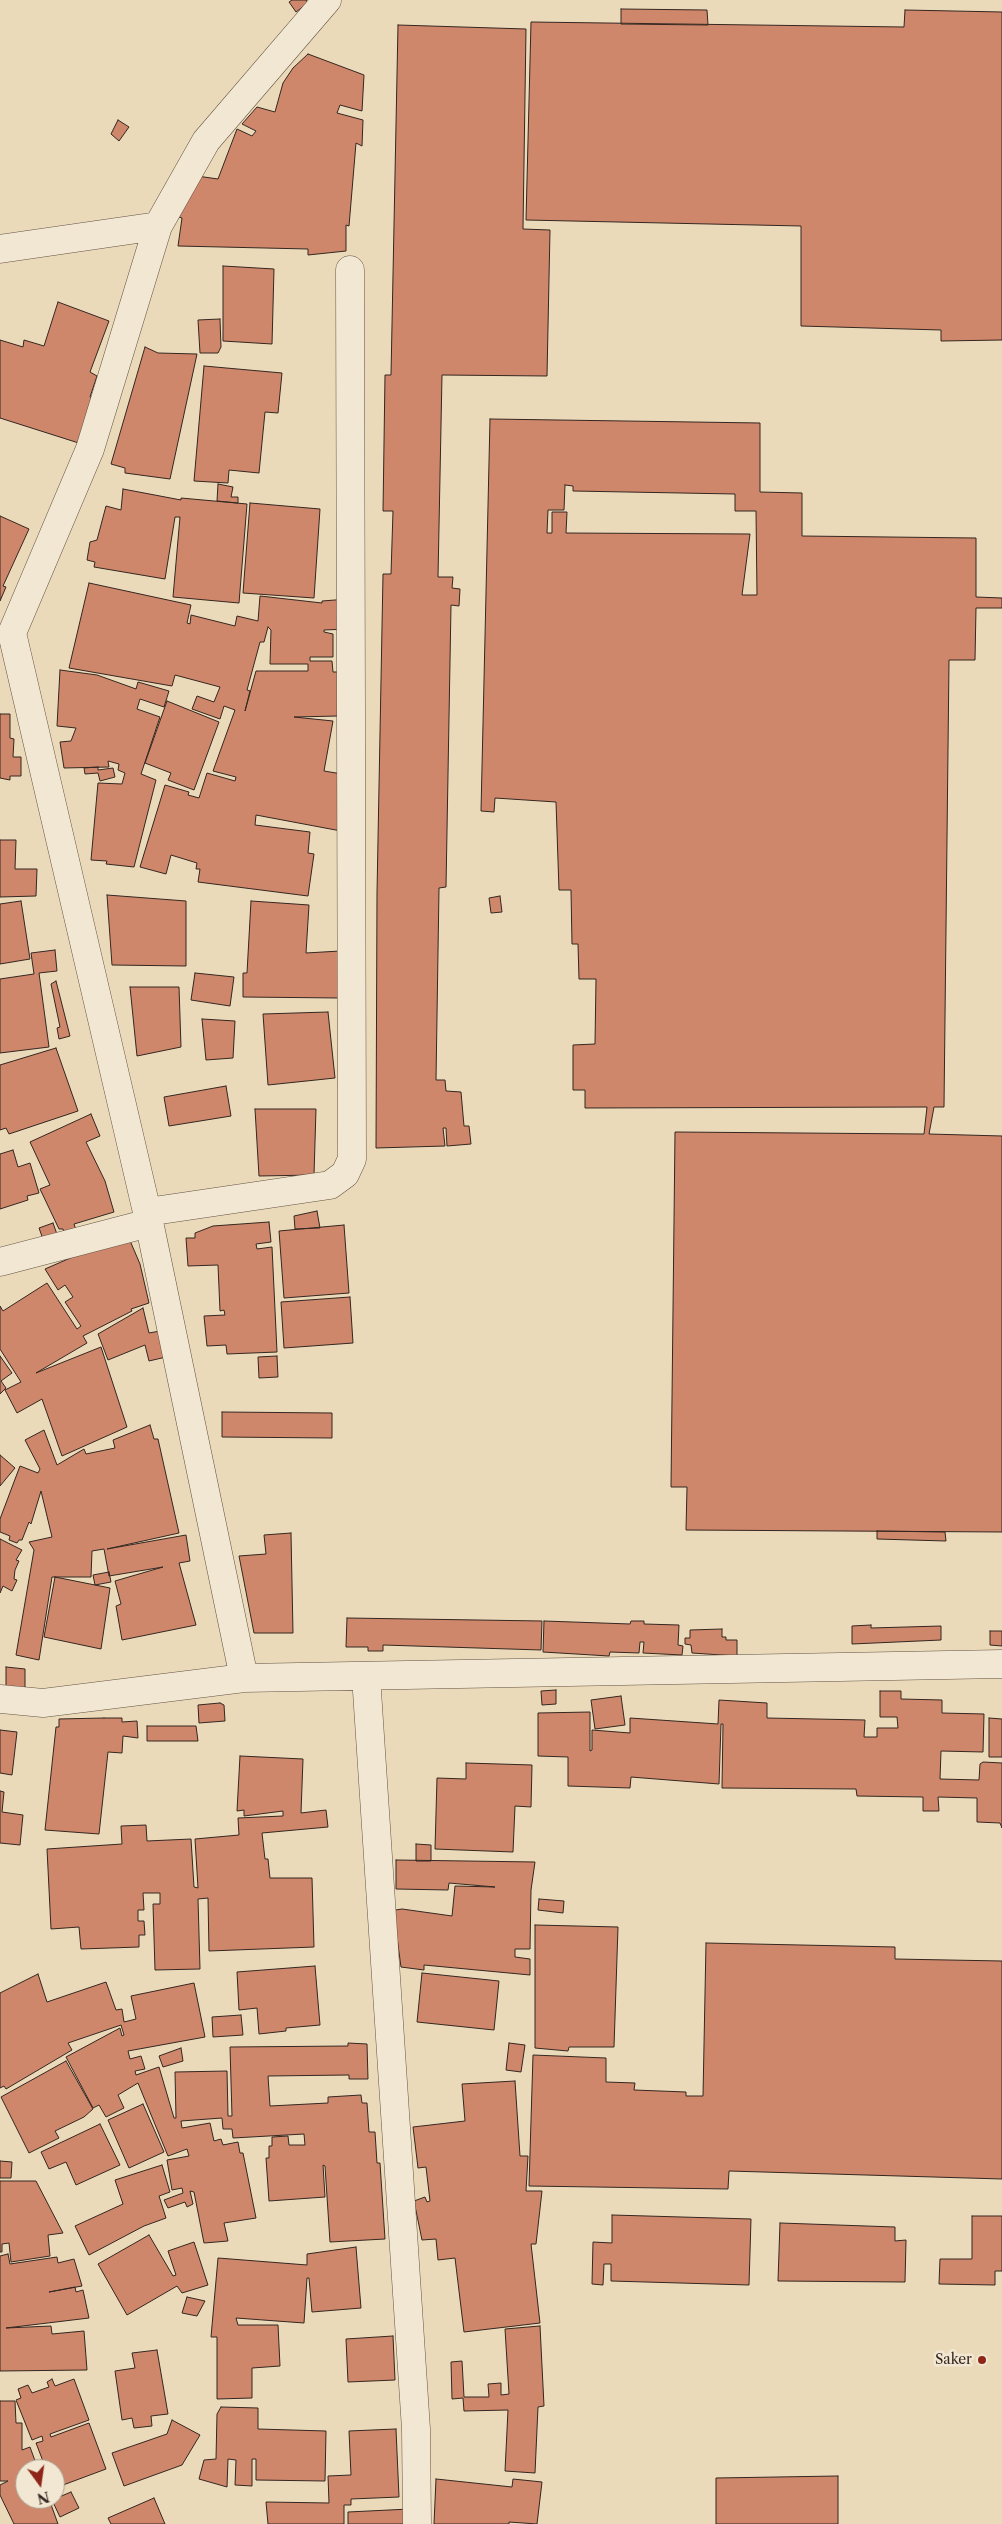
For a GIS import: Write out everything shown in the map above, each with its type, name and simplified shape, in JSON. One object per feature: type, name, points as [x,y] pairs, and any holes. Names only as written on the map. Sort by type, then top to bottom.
[{"type":"street","points":[[0,657],[90,449],[158,226],[206,141],[327,0]]},
{"type":"street","points":[[0,249],[158,226]]},
{"type":"street","points":[[0,1262],[148,1217],[330,1185],[345,1174],[352,1159],[350,270]]},
{"type":"street","points":[[12,633],[148,1217],[244,1678]]},
{"type":"street","points":[[0,1699],[44,1703],[244,1678],[1002,1664]]},
{"type":"street","points":[[366,1676],[416,2428],[417,2524]]},
{"type":"building","points":[[292,0],[306,0],[308,3],[296,12],[289,2]]},
{"type":"building","points":[[621,9],[707,10],[708,25],[621,24]]},
{"type":"building","points":[[905,10],[1002,12],[1002,340],[941,341],[941,330],[801,326],[801,226],[526,220],[531,22],[904,27]]},
{"type":"building","points":[[398,25],[526,29],[523,229],[550,230],[547,376],[442,375],[438,577],[453,577],[452,588],[460,589],[459,606],[451,605],[446,887],[439,888],[436,1080],[445,1080],[446,1091],[461,1092],[464,1126],[469,1126],[471,1144],[447,1146],[446,1128],[443,1128],[445,1146],[376,1148],[377,893],[383,574],[391,574],[393,511],[383,511],[385,375],[391,375]]},
{"type":"building","points":[[308,54],[364,75],[362,111],[340,105],[337,113],[363,120],[362,146],[356,143],[349,226],[346,225],[346,251],[308,255],[308,249],[178,246],[182,218],[179,217],[197,176],[218,179],[237,129],[252,136],[256,131],[242,124],[257,107],[275,112],[283,83],[293,68]]},
{"type":"building","points":[[118,120],[129,127],[119,141],[111,134]]},
{"type":"building","points":[[223,266],[274,269],[272,344],[223,341]]},
{"type":"building","points":[[58,302],[109,321],[90,372],[97,376],[90,397],[100,402],[85,445],[0,418],[0,340],[23,347],[24,340],[44,346]]},
{"type":"building","points":[[220,319],[221,347],[218,353],[200,353],[198,320]]},
{"type":"building","points":[[145,347],[158,353],[197,354],[170,479],[125,473],[125,468],[111,464]]},
{"type":"building","points":[[204,366],[282,373],[278,413],[265,412],[259,473],[229,470],[228,483],[194,481]]},
{"type":"building","points":[[490,419],[760,423],[760,492],[802,493],[802,536],[976,538],[976,597],[1002,598],[1002,608],[976,608],[975,660],[949,660],[944,1107],[934,1107],[929,1134],[1002,1136],[1002,1532],[686,1530],[687,1487],[671,1487],[675,1132],[924,1134],[927,1107],[585,1108],[585,1090],[573,1090],[573,1045],[595,1044],[596,979],[579,979],[578,944],[572,944],[571,890],[559,890],[556,802],[495,798],[494,812],[481,811]],"holes":[[[565,485],[573,486],[573,491],[735,494],[735,511],[756,511],[757,595],[742,595],[750,534],[566,533],[567,512],[552,512],[552,533],[547,533],[548,510],[564,510]]]},
{"type":"building","points":[[218,484],[233,487],[231,497],[238,497],[238,503],[217,501]]},
{"type":"building","points":[[123,489],[181,500],[181,498],[247,504],[239,603],[173,597],[180,517],[175,517],[165,579],[94,567],[95,562],[87,560],[90,542],[97,540],[106,506],[121,510]]},
{"type":"building","points":[[250,503],[320,509],[314,598],[243,593]]},
{"type":"building","points":[[0,516],[29,529],[3,586],[6,587],[0,601]]},
{"type":"building","points":[[89,583],[191,605],[187,623],[190,624],[191,615],[235,626],[237,616],[258,621],[260,596],[322,603],[322,601],[348,599],[348,629],[324,630],[324,632],[333,634],[333,657],[310,657],[310,661],[332,661],[333,672],[338,672],[338,716],[294,717],[333,721],[324,771],[348,775],[341,831],[256,815],[255,825],[310,832],[308,853],[314,854],[308,896],[198,882],[200,869],[196,869],[197,863],[171,855],[166,874],[140,867],[165,785],[189,792],[188,795],[199,798],[207,773],[235,781],[236,777],[213,771],[235,710],[224,706],[220,719],[192,709],[197,696],[214,702],[220,687],[175,675],[172,686],[69,668]],"holes":[[[268,627],[271,630],[270,664],[308,664],[308,671],[256,671],[245,711],[250,691],[247,690],[260,642],[264,642]]]},
{"type":"building","points":[[60,670],[97,675],[136,689],[138,682],[169,691],[164,707],[140,699],[137,709],[160,717],[141,774],[156,780],[134,867],[106,864],[107,861],[91,860],[98,783],[122,784],[125,773],[118,770],[119,764],[108,761],[109,767],[64,768],[60,742],[71,741],[76,728],[57,726]]},
{"type":"building","points":[[167,701],[219,722],[194,790],[168,780],[171,773],[145,763]]},
{"type":"building","points":[[0,714],[10,714],[10,738],[14,739],[13,757],[21,757],[21,776],[10,776],[10,780],[0,778]]},
{"type":"building","points":[[98,767],[98,770],[113,768],[115,777],[100,781],[98,773],[85,774],[84,768]]},
{"type":"building","points":[[0,840],[16,840],[15,869],[37,869],[36,896],[0,897]]},
{"type":"building","points":[[107,895],[186,901],[186,966],[112,965]]},
{"type":"building","points":[[500,896],[502,912],[491,913],[489,898]]},
{"type":"building","points":[[21,901],[30,959],[0,964],[0,904]]},
{"type":"building","points":[[251,901],[309,905],[306,953],[340,951],[340,998],[243,997],[243,973],[247,973]]},
{"type":"building","points":[[55,950],[57,971],[39,973],[49,1047],[0,1053],[0,979],[34,974],[31,953]]},
{"type":"building","points":[[195,973],[234,977],[230,1006],[191,1000]]},
{"type":"building","points":[[56,981],[70,1036],[59,1039],[57,1028],[60,1027],[51,984]]},
{"type":"building","points":[[130,987],[179,987],[181,1047],[137,1056]]},
{"type":"building","points":[[328,1012],[335,1078],[268,1085],[263,1014]]},
{"type":"building","points":[[202,1019],[235,1021],[233,1058],[206,1060]]},
{"type":"building","points":[[56,1048],[78,1111],[9,1134],[6,1128],[0,1130],[0,1065]]},
{"type":"building","points":[[226,1086],[231,1116],[169,1126],[164,1097]]},
{"type":"building","points":[[255,1109],[316,1109],[314,1175],[259,1176]]},
{"type":"building","points":[[91,1114],[100,1136],[86,1142],[105,1181],[114,1212],[74,1224],[79,1238],[67,1242],[63,1229],[59,1229],[40,1189],[50,1185],[30,1142]]},
{"type":"building","points":[[13,1150],[18,1167],[30,1163],[39,1193],[27,1196],[28,1200],[0,1209],[0,1154]]},
{"type":"building","points":[[317,1211],[320,1228],[295,1229],[294,1216]]},
{"type":"building","points":[[269,1222],[271,1242],[256,1244],[257,1249],[272,1247],[277,1352],[227,1354],[226,1345],[207,1346],[204,1316],[225,1315],[224,1310],[220,1311],[218,1265],[188,1266],[186,1238],[195,1238],[195,1233],[213,1226]]},
{"type":"building","points":[[53,1223],[58,1237],[44,1242],[39,1228]]},
{"type":"building","points":[[344,1225],[349,1293],[284,1298],[279,1231]]},
{"type":"building","points":[[128,1236],[140,1264],[149,1303],[131,1309],[132,1311],[83,1336],[87,1343],[36,1373],[101,1347],[127,1427],[62,1456],[42,1399],[17,1413],[5,1390],[21,1382],[0,1349],[0,1306],[3,1311],[47,1283],[77,1329],[81,1326],[65,1302],[73,1297],[65,1285],[58,1290],[45,1269],[98,1246]]},
{"type":"building","points":[[350,1297],[353,1343],[284,1348],[281,1302]]},
{"type":"building","points":[[143,1308],[149,1333],[160,1331],[166,1357],[149,1361],[145,1345],[108,1360],[98,1334]]},
{"type":"building","points":[[0,1356],[12,1373],[1,1381],[6,1388],[0,1394]]},
{"type":"building","points":[[277,1356],[278,1377],[259,1378],[258,1357]]},
{"type":"building","points":[[222,1412],[332,1413],[332,1438],[222,1437]]},
{"type":"building","points":[[150,1425],[154,1439],[158,1439],[179,1533],[107,1549],[186,1535],[190,1561],[179,1563],[196,1625],[122,1640],[116,1606],[121,1604],[115,1581],[163,1567],[109,1576],[104,1549],[92,1551],[91,1577],[52,1577],[39,1660],[16,1655],[34,1550],[29,1542],[52,1537],[41,1491],[31,1524],[29,1522],[22,1540],[19,1540],[17,1543],[9,1540],[10,1536],[0,1532],[0,1519],[20,1466],[38,1473],[40,1469],[25,1440],[44,1430],[57,1465],[84,1449],[86,1454],[115,1448],[113,1440]]},
{"type":"building","points":[[0,1455],[15,1468],[0,1486]]},
{"type":"building","points":[[877,1531],[945,1532],[946,1541],[877,1539]]},
{"type":"building","points":[[291,1533],[293,1633],[254,1633],[239,1556],[266,1554],[264,1535]]},
{"type":"building","points":[[0,1539],[22,1550],[16,1560],[19,1561],[14,1579],[17,1580],[12,1591],[3,1586],[0,1593]]},
{"type":"building","points":[[109,1572],[111,1582],[95,1585],[93,1575]]},
{"type":"building","points":[[55,1577],[110,1588],[101,1649],[44,1637]]},
{"type":"building","points":[[347,1618],[542,1621],[541,1650],[383,1645],[383,1651],[368,1651],[368,1647],[346,1647]]},
{"type":"building","points":[[544,1621],[630,1624],[631,1621],[644,1621],[644,1624],[679,1625],[678,1645],[683,1646],[682,1655],[643,1653],[644,1642],[640,1642],[639,1653],[610,1652],[609,1656],[543,1652]]},
{"type":"building","points":[[871,1625],[871,1628],[941,1626],[941,1640],[852,1644],[852,1626]]},
{"type":"building","points":[[722,1629],[722,1637],[726,1637],[726,1640],[737,1640],[737,1656],[692,1653],[691,1645],[685,1644],[685,1638],[690,1638],[690,1630]]},
{"type":"building","points":[[990,1631],[1002,1631],[1002,1646],[990,1645]]},
{"type":"building","points":[[6,1667],[25,1669],[25,1688],[6,1688]]},
{"type":"building","points":[[556,1690],[556,1704],[542,1705],[541,1691]]},
{"type":"building","points":[[880,1691],[901,1691],[901,1699],[942,1700],[942,1713],[984,1714],[983,1752],[941,1751],[940,1779],[979,1780],[980,1764],[983,1762],[1002,1763],[1002,1828],[1000,1823],[977,1822],[977,1798],[938,1797],[939,1811],[923,1811],[923,1797],[857,1796],[856,1789],[722,1788],[723,1724],[721,1724],[719,1784],[631,1777],[630,1788],[568,1786],[568,1757],[538,1756],[538,1713],[590,1712],[590,1751],[592,1750],[592,1730],[630,1733],[630,1718],[718,1724],[719,1700],[767,1703],[767,1718],[865,1720],[864,1737],[877,1737],[877,1728],[898,1728],[897,1717],[880,1717]]},
{"type":"building","points":[[621,1696],[625,1725],[595,1729],[591,1700]]},
{"type":"building","points":[[220,1703],[224,1705],[225,1721],[199,1723],[198,1705]]},
{"type":"building","points":[[122,1718],[122,1722],[137,1721],[138,1738],[123,1736],[122,1753],[108,1752],[99,1834],[45,1830],[56,1727],[59,1727],[59,1719]]},
{"type":"building","points":[[989,1718],[1002,1719],[1002,1757],[989,1757]]},
{"type":"building","points":[[147,1726],[196,1726],[198,1741],[147,1741]]},
{"type":"building","points":[[0,1730],[17,1732],[12,1775],[0,1773]]},
{"type":"building","points":[[240,1756],[303,1759],[301,1813],[326,1810],[328,1827],[262,1833],[265,1859],[268,1859],[270,1878],[312,1878],[314,1947],[209,1951],[208,1898],[198,1899],[200,1969],[155,1970],[153,1904],[160,1904],[160,1893],[143,1893],[144,1910],[138,1910],[138,1921],[144,1921],[145,1935],[139,1935],[139,1947],[81,1949],[79,1927],[51,1929],[47,1849],[122,1844],[121,1826],[146,1825],[147,1841],[191,1839],[194,1887],[198,1888],[195,1839],[239,1835],[238,1818],[283,1816],[283,1811],[244,1816],[244,1810],[237,1811]]},
{"type":"building","points":[[466,1763],[532,1765],[531,1807],[515,1806],[513,1852],[435,1849],[437,1778],[466,1779]]},
{"type":"building","points":[[0,1791],[4,1792],[2,1812],[23,1815],[20,1845],[0,1843]]},
{"type":"building","points":[[416,1844],[431,1845],[431,1861],[416,1861]]},
{"type":"building","points":[[396,1860],[535,1862],[531,1890],[530,1949],[515,1949],[515,1957],[530,1959],[530,1975],[424,1965],[424,1970],[401,1967],[395,1923],[389,1911],[402,1909],[452,1916],[455,1886],[495,1887],[449,1883],[448,1890],[396,1889]]},
{"type":"building","points":[[539,1899],[564,1901],[563,1913],[538,1910]]},
{"type":"building","points":[[535,1925],[618,1927],[614,2047],[569,2047],[568,2051],[535,2048]]},
{"type":"building","points":[[706,1943],[895,1947],[895,1959],[1002,1961],[1002,2179],[729,2171],[728,2189],[529,2186],[533,2055],[606,2058],[606,2082],[635,2083],[634,2090],[686,2092],[686,2096],[703,2096]]},
{"type":"building","points":[[315,1966],[320,2025],[286,2028],[286,2031],[259,2034],[257,2008],[239,2010],[237,1972]]},
{"type":"building","points":[[422,1973],[499,1981],[494,2030],[417,2022]]},
{"type":"building","points":[[38,1974],[47,2002],[106,1982],[116,2010],[122,2009],[124,2022],[136,2019],[131,1996],[194,1983],[205,2037],[128,2051],[130,2059],[141,2056],[145,2069],[135,2071],[136,2075],[159,2067],[174,2118],[176,2118],[175,2072],[227,2071],[228,2116],[232,2116],[230,2047],[348,2046],[348,2043],[367,2044],[368,2079],[349,2079],[349,2075],[268,2076],[270,2106],[328,2103],[328,2097],[361,2095],[362,2103],[367,2103],[369,2132],[375,2132],[377,2163],[380,2163],[385,2239],[330,2242],[325,2166],[323,2165],[325,2197],[269,2201],[266,2158],[269,2158],[269,2146],[272,2146],[272,2137],[288,2136],[289,2145],[305,2145],[304,2134],[233,2138],[232,2129],[223,2129],[222,2118],[181,2121],[182,2128],[210,2123],[214,2141],[221,2139],[223,2145],[238,2142],[240,2153],[243,2153],[256,2218],[224,2223],[228,2241],[204,2243],[194,2192],[190,2191],[193,2204],[187,2207],[185,2202],[168,2208],[164,2200],[183,2193],[182,2188],[172,2190],[167,2160],[189,2156],[187,2149],[168,2156],[138,2083],[118,2095],[124,2108],[106,2117],[99,2105],[93,2108],[66,2057],[120,2028],[122,2036],[124,2035],[121,2025],[68,2043],[72,2050],[6,2089],[4,2086],[0,2088],[0,1993]]},
{"type":"building","points":[[241,2015],[243,2035],[213,2037],[212,2017]]},
{"type":"building","points":[[509,2043],[525,2045],[521,2072],[506,2070]]},
{"type":"building","points":[[181,2048],[183,2061],[163,2067],[159,2056]]},
{"type":"building","points":[[66,2061],[93,2109],[84,2117],[55,2131],[59,2138],[29,2153],[1,2097]]},
{"type":"building","points":[[515,2081],[520,2156],[528,2156],[526,2191],[542,2191],[536,2244],[531,2244],[540,2323],[464,2332],[455,2258],[438,2260],[436,2239],[422,2240],[414,2201],[425,2197],[427,2202],[430,2201],[426,2167],[418,2168],[413,2127],[465,2121],[462,2084]]},
{"type":"building","points":[[143,2104],[164,2152],[129,2168],[108,2120]]},
{"type":"building","points":[[100,2124],[120,2165],[76,2185],[66,2162],[49,2169],[41,2152]]},
{"type":"building","points":[[0,2161],[12,2162],[11,2178],[0,2178]]},
{"type":"building","points":[[162,2165],[170,2192],[159,2196],[166,2218],[144,2226],[89,2255],[75,2226],[123,2204],[115,2180]]},
{"type":"building","points":[[0,2181],[36,2181],[63,2233],[48,2235],[50,2256],[11,2262],[9,2243],[2,2244],[2,2252],[0,2252]]},
{"type":"building","points":[[612,2215],[751,2219],[749,2285],[611,2281],[611,2264],[604,2264],[603,2285],[592,2284],[593,2242],[612,2243]]},
{"type":"building","points":[[972,2216],[1002,2216],[1002,2271],[995,2271],[995,2285],[939,2284],[940,2259],[972,2259]]},
{"type":"building","points":[[780,2223],[895,2227],[895,2241],[906,2240],[905,2282],[778,2281]]},
{"type":"building","points":[[149,2235],[173,2276],[176,2275],[168,2251],[194,2242],[208,2285],[182,2293],[177,2286],[127,2315],[98,2264]]},
{"type":"building","points":[[356,2247],[361,2308],[312,2312],[309,2278],[307,2278],[304,2323],[236,2318],[238,2325],[278,2325],[280,2366],[252,2368],[252,2398],[217,2399],[217,2337],[211,2337],[218,2258],[307,2265],[307,2254]]},
{"type":"building","points":[[8,2254],[10,2264],[57,2257],[58,2263],[74,2259],[82,2286],[75,2287],[76,2292],[83,2290],[89,2318],[6,2328],[51,2326],[52,2334],[84,2331],[87,2370],[0,2371],[0,2256]]},
{"type":"building","points":[[187,2297],[205,2301],[197,2316],[182,2313]]},
{"type":"building","points":[[540,2326],[544,2406],[538,2407],[535,2473],[505,2471],[508,2410],[464,2411],[463,2398],[452,2399],[451,2362],[462,2361],[464,2397],[489,2397],[488,2384],[501,2383],[501,2395],[509,2394],[505,2329]]},
{"type":"building","points":[[393,2336],[395,2380],[348,2382],[346,2339]]},
{"type":"building","points":[[157,2350],[168,2414],[151,2416],[152,2426],[134,2428],[132,2418],[122,2420],[115,2371],[135,2368],[132,2353]]},
{"type":"building","points":[[52,2379],[55,2386],[74,2379],[89,2420],[50,2434],[51,2437],[89,2423],[106,2469],[65,2484],[65,2459],[42,2459],[36,2443],[43,2441],[42,2436],[32,2440],[16,2400],[21,2398],[18,2389],[28,2385],[32,2393],[49,2387],[47,2382]]},
{"type":"building","points":[[0,2401],[15,2401],[16,2423],[22,2423],[22,2450],[30,2447],[34,2459],[15,2459],[15,2509],[53,2509],[58,2524],[14,2524],[0,2495],[0,2485],[8,2481],[0,2481]]},
{"type":"building","points":[[221,2407],[258,2408],[258,2429],[326,2431],[325,2481],[256,2480],[256,2459],[252,2459],[252,2486],[235,2485],[236,2460],[228,2459],[227,2487],[199,2479],[204,2460],[216,2459],[217,2414]]},
{"type":"building","points":[[172,2420],[200,2435],[182,2465],[124,2486],[112,2453],[167,2434]]},
{"type":"building","points":[[396,2429],[399,2497],[351,2499],[351,2505],[344,2505],[344,2524],[268,2524],[266,2502],[329,2503],[328,2476],[351,2475],[349,2431]]},
{"type":"building","points":[[838,2476],[838,2524],[716,2524],[716,2478]]},
{"type":"building","points":[[436,2479],[512,2487],[513,2479],[542,2482],[537,2524],[509,2522],[509,2524],[434,2524]]},
{"type":"building","points":[[71,2492],[79,2508],[60,2517],[56,2509],[65,2509],[65,2495]]},
{"type":"building","points":[[154,2498],[165,2524],[111,2524],[108,2518]]},
{"type":"building","points":[[410,2509],[411,2524],[348,2524],[348,2512]]},
{"type":"place","name":"Saker","points":[[982,2360]]}]
